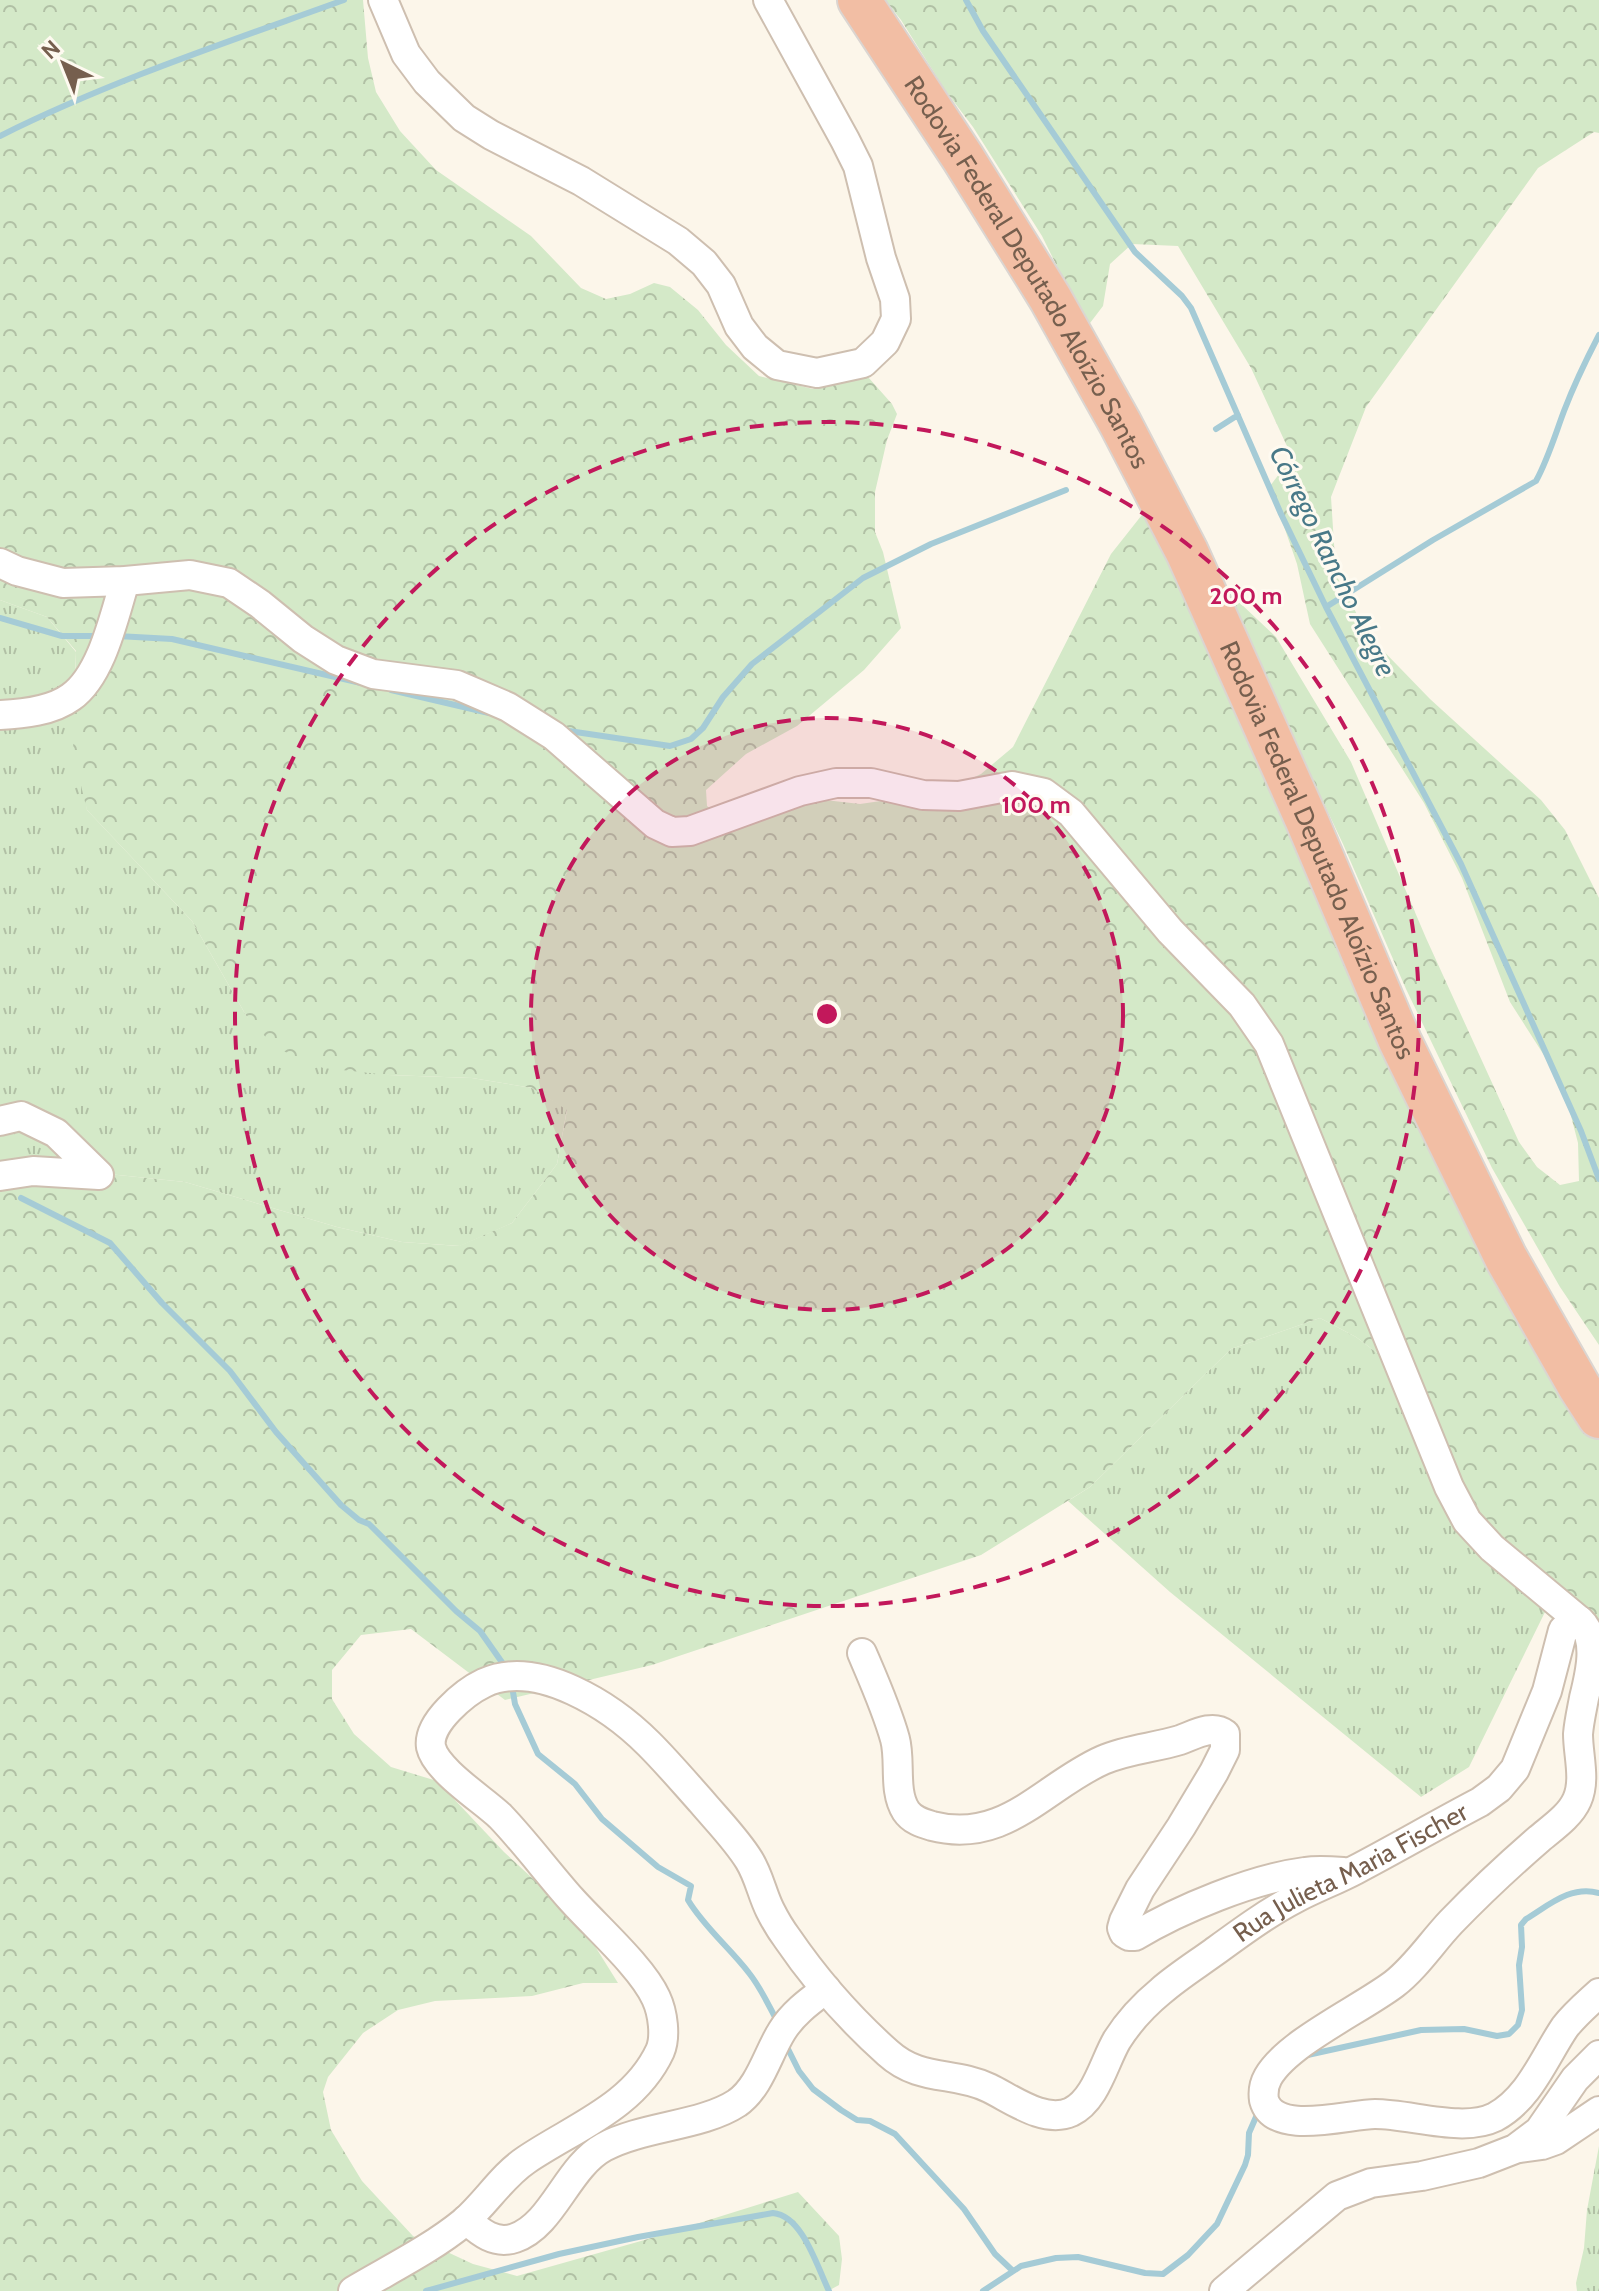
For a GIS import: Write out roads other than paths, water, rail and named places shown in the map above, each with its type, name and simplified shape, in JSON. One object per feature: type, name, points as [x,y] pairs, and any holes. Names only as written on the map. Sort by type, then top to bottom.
[{"type":"highway","name":"Rodovia Federal Deputado Aloízio Santos","points":[[859,0],[1050,298],[1120,423],[1187,552],[1307,821],[1400,1041],[1444,1133],[1506,1258],[1599,1417]]},
{"type":"street","points":[[383,0],[406,54],[427,82],[464,118],[581,181],[678,241],[704,263],[721,285],[739,326],[755,347],[777,365],[817,373],[863,363],[885,342],[896,319],[895,299],[881,258],[858,166],[768,0]]},
{"type":"street","points":[[0,563],[17,571],[63,583],[190,575],[229,583],[336,660],[373,674],[457,685],[508,707],[554,736],[655,824],[672,832],[690,831],[800,791],[836,783],[871,783],[923,795],[959,796],[1012,786],[1044,793],[1071,813],[1170,931],[1242,1005],[1269,1044],[1352,1254],[1449,1487],[1467,1521],[1492,1548],[1587,1625],[1596,1645],[1578,1732],[1581,1776],[1577,1800],[1563,1819],[1449,1923],[1396,1983],[1304,2043],[1281,2062],[1267,2078],[1263,2093],[1266,2106],[1274,2115],[1289,2122],[1378,2114],[1475,2123],[1494,2117],[1517,2101],[1565,2028],[1579,2010],[1599,1993]]},
{"type":"street","points":[[0,715],[46,709],[72,697],[90,678],[105,644],[125,581]]},
{"type":"street","points":[[0,1121],[21,1116],[56,1133],[99,1175],[33,1171],[0,1176]]},
{"type":"street","name":"Rua Julieta Maria Fischer","points":[[826,1989],[891,2056],[910,2069],[982,2085],[1030,2109],[1054,2115],[1072,2112],[1088,2098],[1116,2041],[1133,2017],[1161,1991],[1262,1918],[1480,1802],[1499,1788],[1515,1769],[1547,1691],[1563,1630],[1580,1621]]},
{"type":"street","points":[[862,1653],[895,1740],[900,1793],[906,1811],[918,1822],[938,1827],[957,1830],[988,1827],[1024,1811],[1066,1780],[1103,1760],[1212,1729],[1225,1734],[1225,1750],[1214,1772],[1140,1889],[1124,1921],[1122,1928],[1129,1936],[1247,1886],[1281,1876],[1309,1871],[1352,1872]]},
{"type":"street","points":[[353,2291],[466,2220],[521,2163],[599,2117],[639,2082],[662,2048],[663,2025],[656,1998],[638,1972],[502,1819],[437,1759],[430,1745],[433,1730],[442,1716],[460,1700],[485,1683],[514,1675],[539,1678],[568,1688],[616,1716],[647,1742],[748,1858],[771,1911],[788,1940],[826,1989],[798,2010],[783,2029],[752,2087],[739,2102],[718,2112],[603,2148],[585,2161],[556,2202],[534,2225],[516,2238],[497,2240],[466,2220]]},
{"type":"street","points":[[1515,2149],[1539,2131],[1575,2079],[1599,2055]]},
{"type":"street","points":[[1224,2291],[1337,2196],[1371,2183],[1422,2176],[1479,2163],[1515,2149],[1542,2145],[1556,2140],[1599,2111]]},
{"type":"waterway","points":[[0,136],[127,80],[344,0]]},
{"type":"waterway","name":"Córrego Rancho Alegre","points":[[966,0],[983,31],[1135,252],[1191,308],[1281,514],[1326,607],[1461,864],[1581,1131],[1599,1179]]},
{"type":"waterway","points":[[1326,607],[1433,540],[1536,481],[1599,335]]},
{"type":"waterway","points":[[1216,429],[1238,415]]},
{"type":"waterway","points":[[562,730],[670,746],[691,739],[752,664],[863,578],[931,544],[1066,490]]},
{"type":"waterway","points":[[0,618],[62,636],[102,636]]},
{"type":"waterway","points":[[117,636],[172,639],[361,683]]},
{"type":"waterway","points":[[391,690],[489,713]]},
{"type":"waterway","points":[[21,1198],[110,1243],[162,1303],[230,1371],[276,1432],[341,1505],[369,1524],[480,1631],[506,1668]]},
{"type":"waterway","points":[[512,1686],[515,1704],[538,1754],[575,1784],[602,1819],[658,1867],[691,1886],[688,1900],[753,1979],[778,2023]]},
{"type":"waterway","points":[[1303,2056],[1421,2030],[1464,2029],[1497,2036],[1509,2034],[1518,2025],[1522,2010],[1519,1965],[1521,1925],[1543,1908],[1570,1894],[1599,1893]]},
{"type":"waterway","points":[[786,2045],[799,2071],[813,2089],[857,2120],[870,2121],[895,2134],[964,2209],[995,2254],[1013,2271]]},
{"type":"waterway","points":[[983,2291],[1021,2266],[1056,2258],[1078,2257],[1145,2273],[1163,2274],[1188,2255],[1217,2224],[1245,2165],[1249,2133],[1259,2110]]},
{"type":"waterway","points":[[426,2291],[559,2254],[773,2213],[784,2216],[801,2233],[829,2291]]}]
